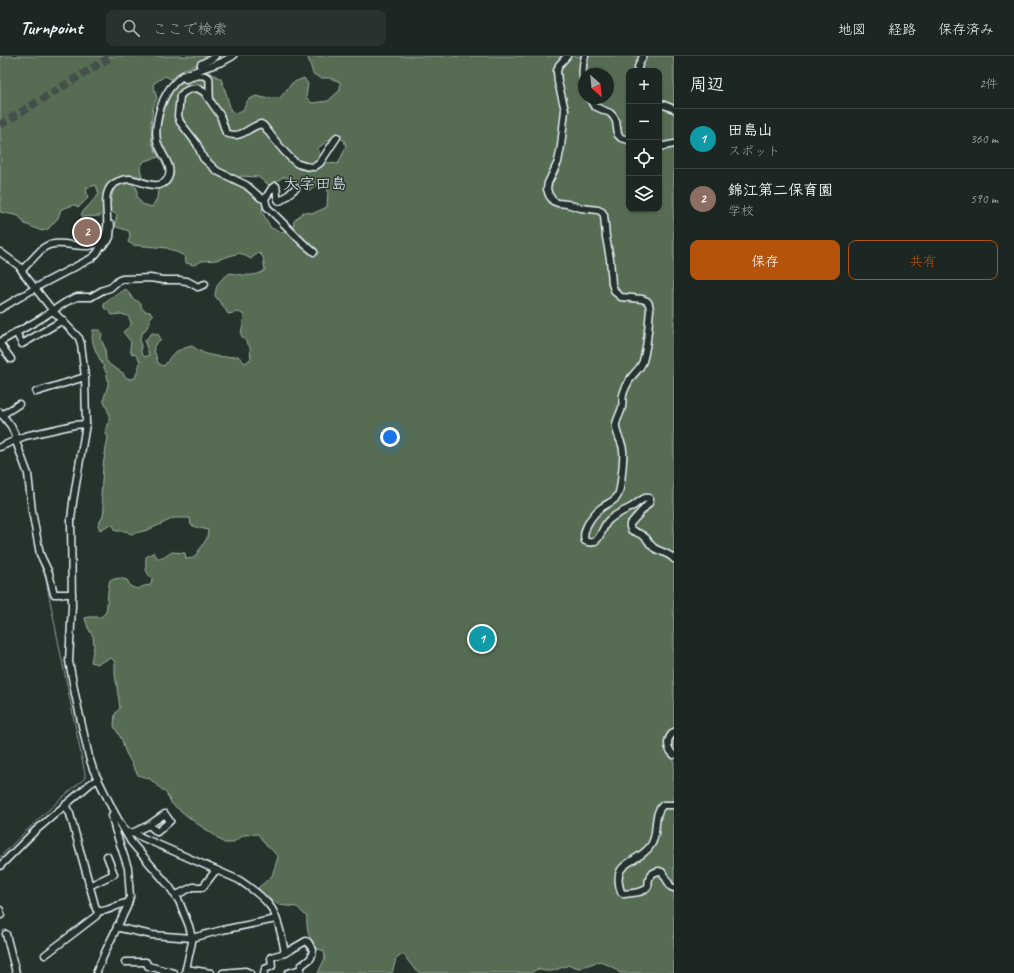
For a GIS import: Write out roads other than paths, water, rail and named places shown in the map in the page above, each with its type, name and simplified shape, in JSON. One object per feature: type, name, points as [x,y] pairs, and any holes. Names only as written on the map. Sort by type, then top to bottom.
[{"type":"street","points":[[200,69],[201,64],[215,56]]},
{"type":"street","points":[[22,270],[45,246],[56,243],[93,246],[99,243],[104,238],[107,231],[107,194],[110,187],[115,182],[128,179],[152,185],[159,185],[165,182],[170,173],[170,169],[161,152],[156,134],[158,118],[165,95],[182,76],[222,62],[233,56]]},
{"type":"street","points":[[566,56],[559,65],[557,71],[558,82],[564,104],[564,116],[560,156],[548,183],[547,189],[549,196],[553,201],[558,203],[602,212],[604,215],[612,284],[615,292],[621,297],[642,299],[647,301],[650,310],[646,349],[643,362],[639,370],[630,379],[623,393],[622,406],[616,423],[616,431],[623,450],[619,494],[615,500],[601,508],[592,517],[585,529],[584,537],[589,543],[594,542],[601,534],[608,521],[641,500],[649,498],[649,503],[630,524],[631,530],[641,534],[652,547],[674,559]]},
{"type":"street","points":[[583,68],[585,56]]},
{"type":"street","points":[[638,68],[643,56]]},
{"type":"street","points":[[182,76],[186,79],[196,75],[203,75],[209,78],[210,100]]},
{"type":"street","points":[[314,252],[270,211],[264,199],[246,185],[225,176],[210,166],[203,158],[197,144],[180,122],[178,116],[180,96],[190,89],[197,88],[204,92],[220,115],[226,133],[231,135],[246,132],[258,124],[261,124],[290,158],[299,164],[314,167],[320,163],[337,136]]},
{"type":"street","points":[[593,104],[614,116],[618,135],[621,138],[626,139]]},
{"type":"street","points":[[662,104],[674,109]]},
{"type":"street","points":[[662,146],[674,144]]},
{"type":"street","points":[[264,199],[275,186],[277,188],[276,195],[279,201],[285,198],[296,188]]},
{"type":"street","points":[[0,309],[65,272],[88,261],[97,253],[110,237],[110,213],[107,212]]},
{"type":"street","points":[[0,252],[20,266],[53,311],[79,338],[82,344],[87,412],[71,520],[72,594],[69,661],[75,694],[93,769],[114,812],[129,833],[137,850],[176,895],[183,908],[192,938],[185,971],[210,973]]},
{"type":"street","points":[[11,359],[0,343],[73,298],[91,297],[110,288],[119,280],[150,278],[187,281],[198,287],[205,284]]},
{"type":"street","points":[[16,332],[22,344],[63,320]]},
{"type":"street","points":[[36,392],[85,377]]},
{"type":"street","points":[[19,404],[1,414],[11,426],[16,437],[15,439],[28,474],[32,511],[40,554],[49,573],[54,594],[72,594]]},
{"type":"street","points":[[0,447],[15,439],[32,434],[74,425],[86,424]]},
{"type":"street","points":[[674,732],[669,739],[668,744],[670,751],[674,755]]},
{"type":"street","points":[[0,866],[35,831],[90,784],[98,780]]},
{"type":"street","points":[[65,805],[70,814],[96,909],[99,911],[105,911],[124,903],[128,903]]},
{"type":"street","points":[[674,805],[663,805],[661,807],[657,818],[652,844],[643,853],[621,868],[618,880],[621,892],[624,894],[642,891],[648,886],[648,879],[651,875],[658,871],[662,872],[671,887],[674,888]]},
{"type":"street","points":[[97,973],[130,897],[128,868],[115,829],[112,816],[114,812]]},
{"type":"street","points":[[129,833],[149,825]]},
{"type":"street","points":[[129,833],[239,880],[246,885],[270,905],[274,912],[285,953]]},
{"type":"street","points":[[89,886],[114,874],[107,856]]},
{"type":"street","points":[[176,895],[193,888],[203,887],[216,870]]},
{"type":"street","points":[[45,955],[96,916],[99,911]]},
{"type":"street","points":[[117,926],[152,935],[192,938],[276,919]]},
{"type":"street","points":[[6,934],[16,973]]},
{"type":"street","points":[[264,973],[265,969],[272,966],[271,957],[285,953],[306,940],[313,950],[310,958],[301,966],[300,971],[288,973]]},
{"type":"street","points":[[125,962],[146,962],[148,966],[174,973]]},
{"type":"street","points":[[223,973],[245,971],[250,973]]},
{"type":"waterway","points":[[0,451],[6,448]]},
{"type":"waterway","points":[[0,857],[41,816],[85,778],[45,576],[38,557],[34,538]]},
{"type":"tunnel","points":[[0,125],[112,56]]},
{"type":"place","name":"錦江第二保育園","points":[[87,232]]},
{"type":"place","name":"田島山","points":[[482,639]]},
{"type":"district","name":"大字田島","points":[[315,183]]}]
